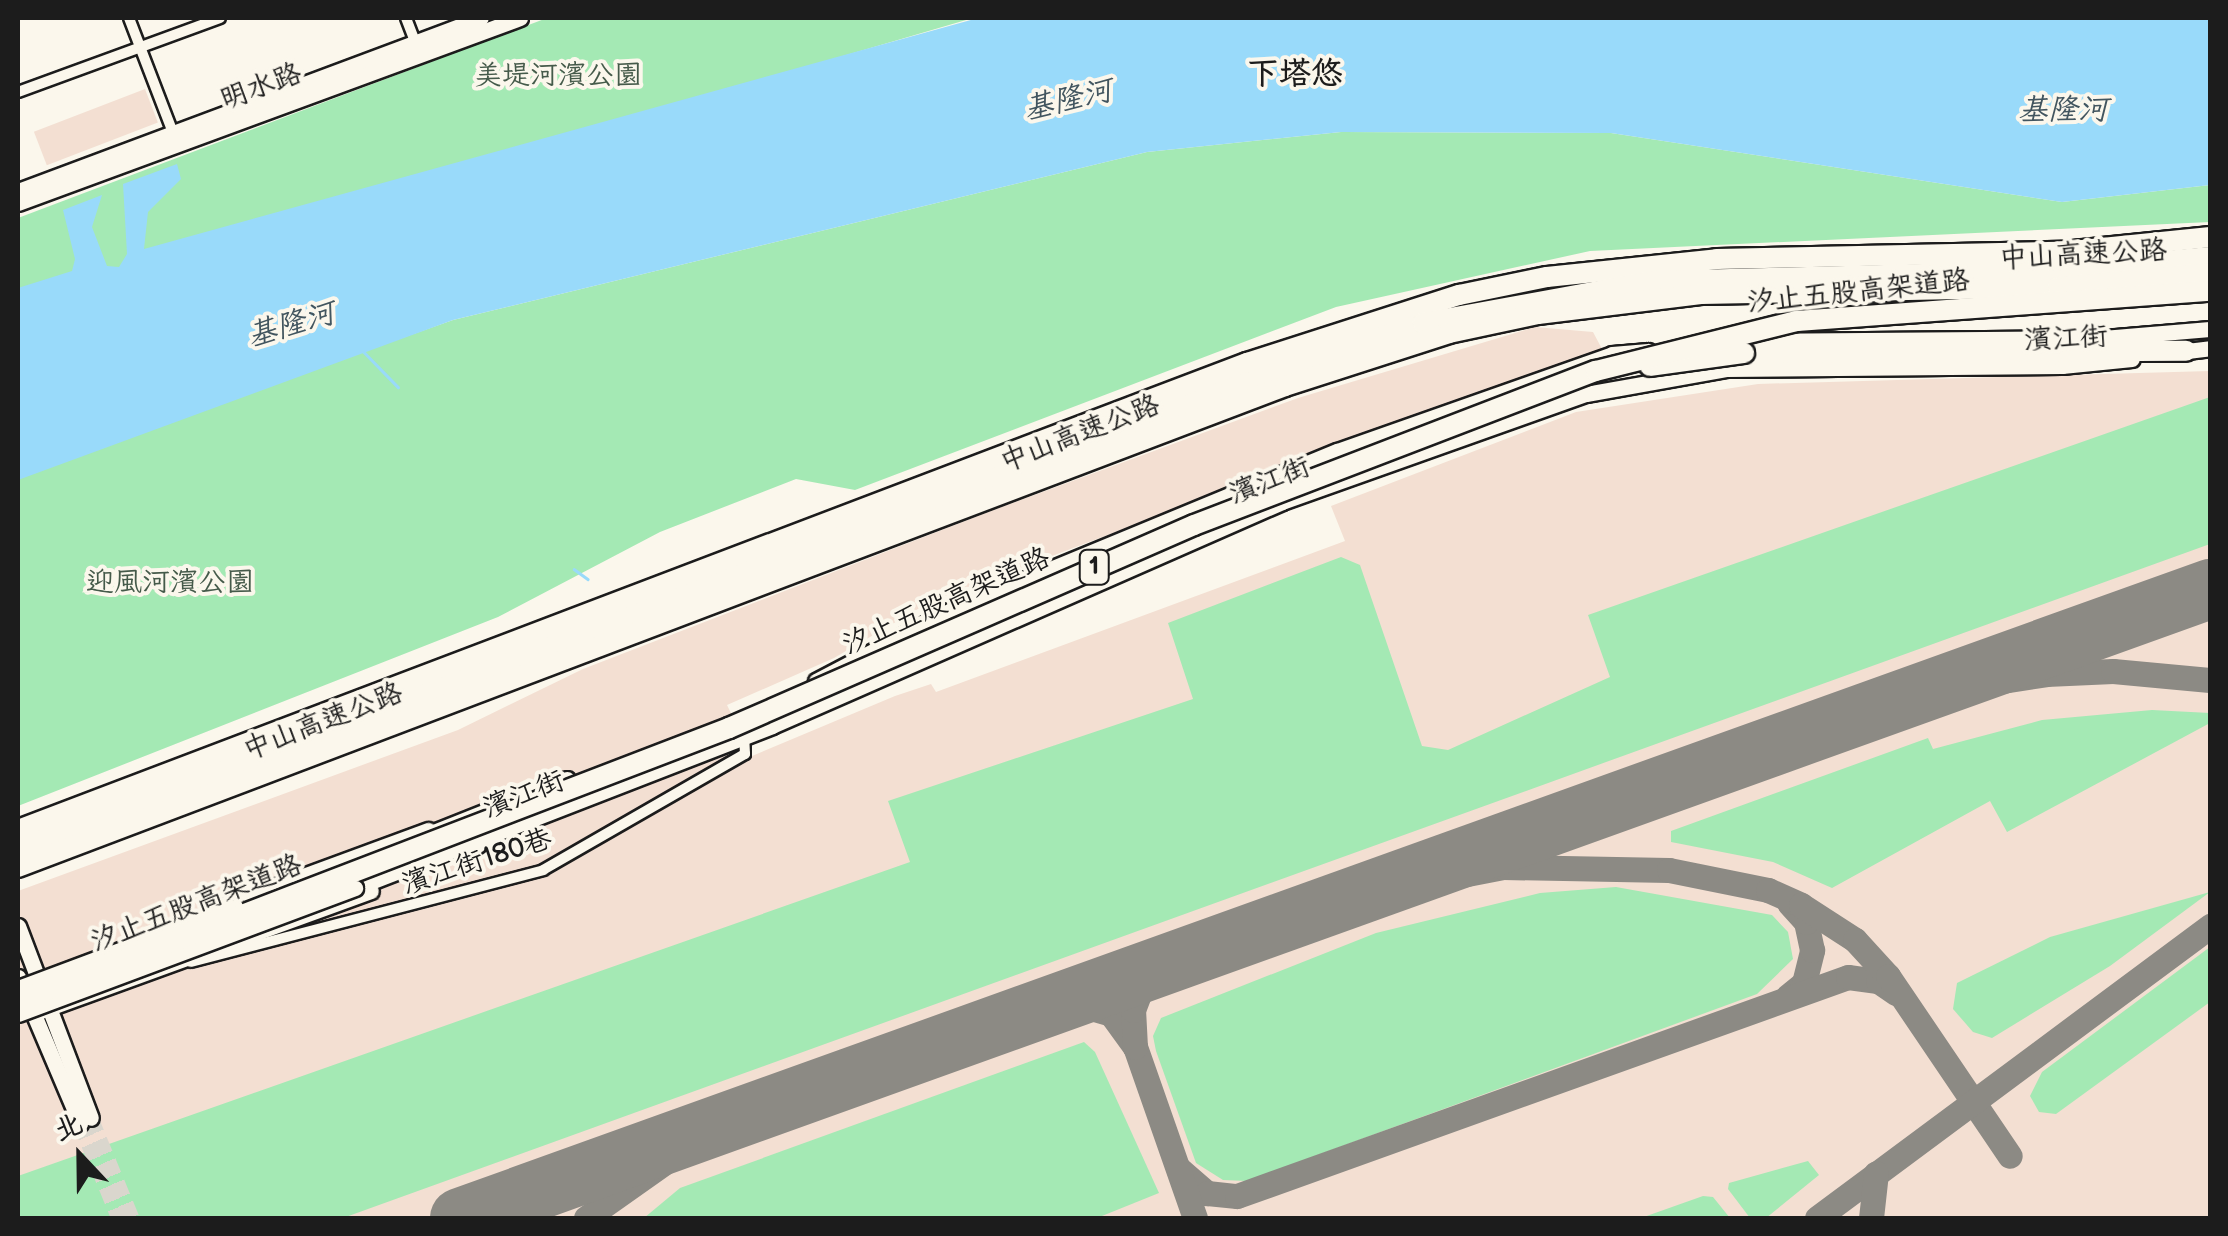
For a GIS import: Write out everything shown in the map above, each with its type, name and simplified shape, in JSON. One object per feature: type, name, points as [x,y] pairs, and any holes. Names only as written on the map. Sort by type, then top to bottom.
[{"type":"highway","name":"汐止五股高架道路","points":[[18,830],[1247,363],[1441,300],[1646,264],[2063,252],[2210,237]]},
{"type":"highway","name":"中山高速公路","points":[[18,849],[1230,389],[1423,323],[1654,281],[2047,272],[2210,257]]},
{"type":"highway","name":"中山高速公路","points":[[18,867],[1266,393],[1449,333],[1538,314],[1700,294],[2058,286],[2210,273]]},
{"type":"highway","name":"汐止五股高架道路","points":[[20,998],[567,792],[1194,524],[1661,350],[1797,322],[2210,291]]},
{"type":"highway","points":[[1551,391],[1675,361],[1744,353],[2186,351]]},
{"type":"main road","name":"明水路","points":[[19,208],[175,138],[482,18]]},
{"type":"main road","name":"明水路","points":[[18,191],[175,138],[241,122],[520,18]]},
{"type":"main road","points":[[19,208],[241,122]]},
{"type":"main road","name":"濱江街","points":[[20,998],[446,825],[821,679],[904,632],[1327,455],[1612,354],[1788,337],[2103,338],[2210,329]]},
{"type":"main road","points":[[1724,343],[1726,369]]},
{"type":"main road","name":"濱江街","points":[[20,998],[355,888],[744,738],[1181,543],[1430,446],[1600,390],[1726,369],[2062,366],[2210,348]]},
{"type":"main road","points":[[904,632],[917,664]]},
{"type":"main road","name":"濱江街","points":[[20,998],[38,978],[446,825]]},
{"type":"main road","name":"濱江街","points":[[20,998],[49,1008],[185,963],[372,890],[398,870]]},
{"type":"main road","points":[[18,926],[86,1121],[20,998]]},
{"type":"street","points":[[129,18],[175,138]]},
{"type":"street","points":[[18,92],[220,18]]},
{"type":"street","points":[[406,18],[415,42]]},
{"type":"street","name":"濱江街180巷","points":[[185,963],[262,948],[543,870],[745,754],[744,738]]},
{"type":"shaded area","points":[[145,89],[158,123],[47,165],[34,132]]},
{"type":"shaded area","points":[[1535,327],[1593,332],[1602,349],[930,602],[834,658],[727,705],[752,756],[895,696],[931,684],[936,692],[1345,541],[1331,506],[1576,412],[1758,384],[2210,371],[2210,1218],[18,1218],[18,891],[458,730],[583,669],[996,509],[1298,398]]},
{"type":"green space","name":"美堤河濱公園","points":[[547,18],[973,18],[18,297],[18,218]]},
{"type":"green space","name":"迎風河濱公園","points":[[1341,132],[1611,133],[2062,202],[2210,185],[2210,222],[1590,251],[1336,307],[855,490],[796,479],[660,532],[498,617],[18,806],[18,473],[453,320],[1147,152]]},
{"type":"green space","points":[[2210,397],[2210,544],[343,1218],[18,1218],[18,1176],[910,862],[888,801],[1193,699],[1168,623],[1341,557],[1360,565],[1422,746],[1448,750],[1610,677],[1588,615]]},
{"type":"green space","points":[[2152,710],[2210,713],[2210,723],[2007,832],[1990,801],[1832,888],[1773,862],[1671,842],[1671,831],[1928,738],[1933,749],[2042,720]]},
{"type":"green space","points":[[1616,887],[1772,915],[1788,932],[1793,959],[1757,994],[1247,1181],[1223,1180],[1196,1163],[1156,1051],[1153,1036],[1161,1018],[1376,933],[1540,893]]},
{"type":"green space","points":[[2210,892],[2110,966],[1992,1038],[1973,1032],[1953,1009],[1957,983],[2050,937]]},
{"type":"green space","points":[[2210,947],[2210,1002],[2056,1114],[2039,1112],[2030,1096],[2042,1072]]},
{"type":"green space","points":[[1084,1042],[1095,1052],[1159,1193],[1097,1218],[644,1218],[680,1188]]},
{"type":"green space","points":[[1808,1161],[1819,1175],[1766,1218],[1750,1218],[1728,1189],[1729,1183]]},
{"type":"green space","points":[[1703,1196],[1713,1197],[1730,1218],[1641,1218]]},
{"type":"water","name":"基隆河","points":[[978,18],[2210,18],[2210,185],[2062,202],[1611,133],[1341,132],[1147,152],[453,320],[18,480],[18,288],[72,271],[75,259],[63,210],[102,195],[92,227],[107,266],[119,267],[127,254],[123,184],[177,164],[181,179],[148,212],[144,249]]},
{"type":"waterway","points":[[364,352],[398,387]]},
{"type":"waterway","points":[[574,569],[588,579]]},
{"type":"taxiway","points":[[1919,694],[2046,674],[2113,671],[2210,680]]},
{"type":"taxiway","points":[[1195,1218],[1135,1047],[1133,1010],[1143,984],[1359,895],[1503,867],[1669,870],[1768,890],[1801,905],[1855,940],[1888,976],[2010,1156]]},
{"type":"taxiway","points":[[1788,996],[1804,983],[1812,950],[1806,922],[1789,903]]},
{"type":"taxiway","points":[[1817,1218],[2210,926]]},
{"type":"taxiway","points":[[1179,1169],[1207,1193],[1237,1196],[1848,977],[1878,981],[1896,993]]},
{"type":"taxiway","points":[[586,1218],[681,1151],[778,1104],[1077,1004],[1111,1014],[1135,1047]]},
{"type":"taxiway","points":[[1871,1218],[1876,1173]]},
{"type":"runway","points":[[460,1218],[2210,589]]},
{"type":"tunnel","points":[[91,1118],[132,1218]]},
{"type":"tunnel","points":[[80,1123],[119,1218]]},
{"type":"district","name":"下塔悠","points":[[1295,75]]}]
